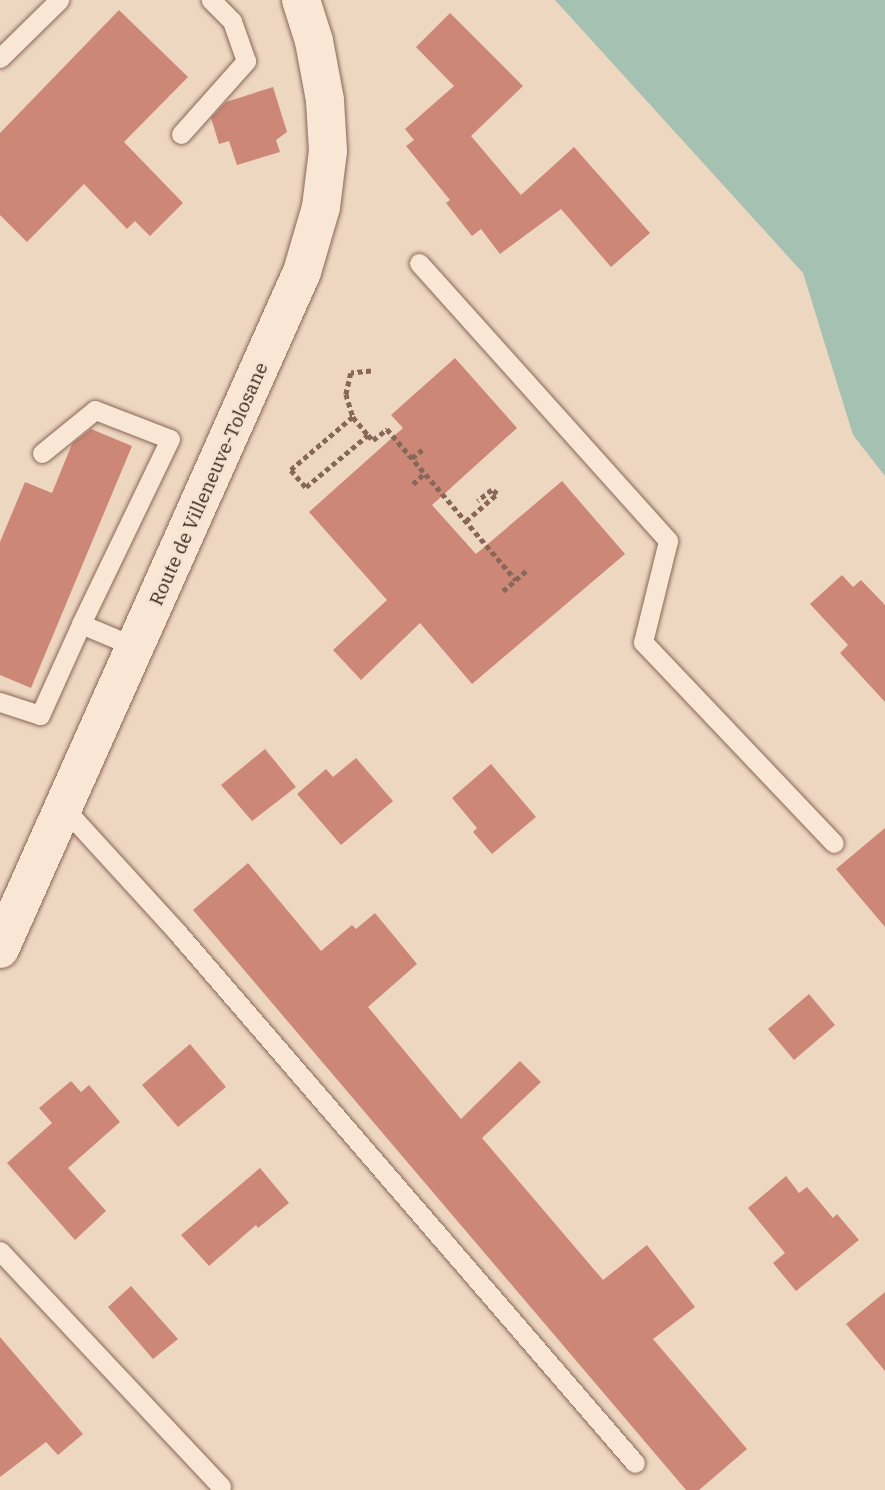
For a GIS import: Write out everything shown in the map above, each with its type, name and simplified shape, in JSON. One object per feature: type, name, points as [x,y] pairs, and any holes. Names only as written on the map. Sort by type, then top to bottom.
[{"type":"street","name":"Route de Villeneuve-Tolosane","points":[[0,949],[302,272],[321,207],[328,152],[325,100],[314,41],[301,0]]},
{"type":"lane","points":[[0,58],[59,0]]},
{"type":"lane","points":[[181,134],[246,61],[232,21],[211,0]]},
{"type":"lane","points":[[419,263],[668,541],[643,642],[834,843]]},
{"type":"lane","points":[[0,702],[40,715],[170,439],[95,410],[42,453]]},
{"type":"lane","points":[[81,624],[136,647]]},
{"type":"lane","points":[[63,807],[177,932],[635,1463]]},
{"type":"lane","points":[[0,1251],[221,1486]]},
{"type":"path","points":[[371,371],[351,373],[346,394],[354,417],[373,440],[387,429],[516,580]]},
{"type":"path","points":[[354,417],[291,470],[306,487],[368,435]]},
{"type":"path","points":[[412,458],[422,450]]},
{"type":"path","points":[[413,484],[425,473]]},
{"type":"path","points":[[466,521],[497,495],[492,490],[478,502]]},
{"type":"path","points":[[503,592],[527,570]]},
{"type":"shaded area","points":[[555,0],[885,0],[885,476],[853,435],[803,273]]},
{"type":"building","points":[[119,10],[188,77],[124,142],[183,203],[150,236],[135,221],[127,229],[84,184],[27,242],[0,215],[0,133]]},
{"type":"building","points":[[450,13],[523,86],[471,136],[521,195],[574,147],[650,233],[611,267],[561,209],[500,254],[481,229],[472,236],[446,203],[450,200],[406,146],[414,140],[405,129],[454,86],[416,47]]},
{"type":"building","points":[[273,87],[287,132],[276,140],[280,152],[237,165],[229,141],[219,144],[211,118],[226,102]]},
{"type":"building","points":[[455,358],[517,428],[432,505],[476,554],[562,481],[625,554],[472,684],[420,623],[361,680],[333,650],[387,600],[309,512],[403,428],[391,415]]},
{"type":"building","points":[[91,429],[132,446],[31,688],[0,675],[0,542],[25,482],[52,493],[72,444]]},
{"type":"building","points":[[842,575],[853,587],[861,580],[885,605],[885,702],[840,653],[848,645],[810,604]]},
{"type":"building","points":[[265,749],[296,787],[252,821],[221,785]]},
{"type":"building","points":[[356,758],[393,801],[341,845],[297,794],[326,769],[333,777]]},
{"type":"building","points":[[491,764],[536,817],[492,854],[473,832],[477,828],[452,798]]},
{"type":"building","points":[[885,828],[885,927],[836,869]]},
{"type":"building","points":[[248,863],[321,951],[352,925],[356,929],[375,913],[417,964],[368,1007],[461,1119],[520,1061],[541,1082],[482,1138],[603,1280],[647,1245],[695,1307],[653,1339],[747,1449],[699,1490],[686,1490],[193,910]]},
{"type":"building","points":[[809,994],[835,1025],[794,1060],[768,1029]]},
{"type":"building","points":[[190,1044],[226,1087],[178,1127],[142,1085]]},
{"type":"building","points":[[71,1081],[81,1092],[89,1085],[120,1122],[68,1168],[106,1211],[75,1240],[7,1163],[52,1123],[39,1108]]},
{"type":"building","points":[[260,1168],[289,1203],[258,1228],[256,1225],[209,1266],[181,1235]]},
{"type":"building","points":[[786,1176],[799,1193],[807,1187],[833,1218],[837,1214],[859,1240],[796,1291],[773,1263],[785,1253],[748,1208]]},
{"type":"building","points":[[131,1286],[178,1339],[153,1359],[108,1307]]},
{"type":"building","points":[[885,1292],[885,1371],[846,1324]]},
{"type":"building","points":[[0,1337],[83,1434],[58,1455],[46,1442],[0,1477]]}]
